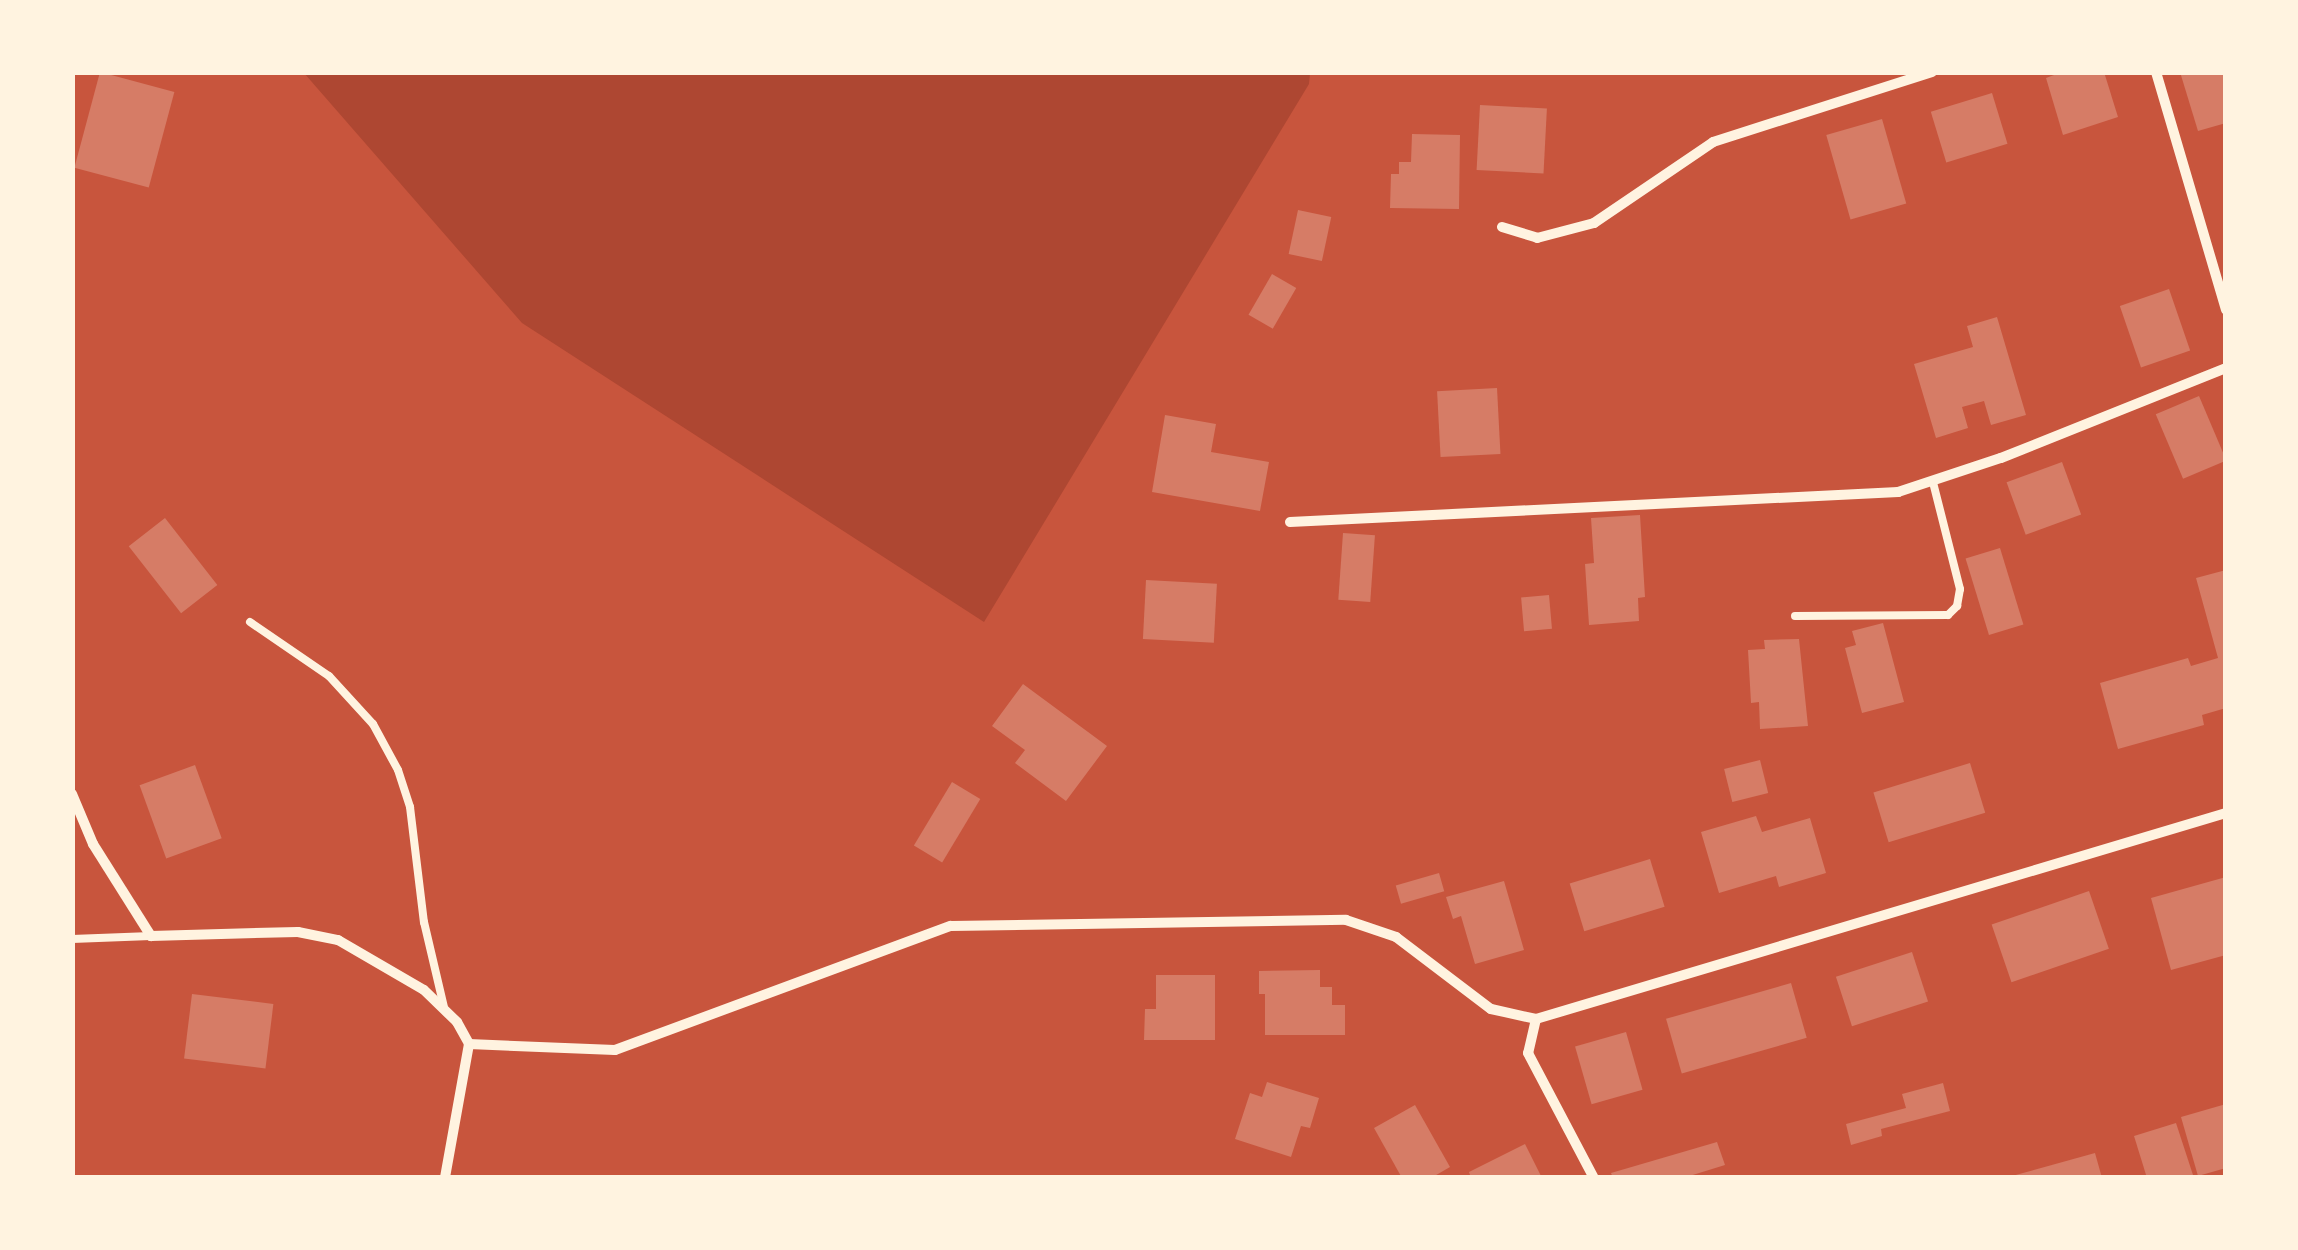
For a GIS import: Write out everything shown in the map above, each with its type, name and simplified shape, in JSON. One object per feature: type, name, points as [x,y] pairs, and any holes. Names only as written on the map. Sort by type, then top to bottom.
[{"type":"street","points":[[1502,227],[1537,238],[1594,222],[1712,142],[1932,72]]},
{"type":"street","points":[[2156,72],[2226,310]]},
{"type":"street","points":[[1290,522],[1898,492],[1933,482],[2226,368]]},
{"type":"street","points":[[72,794],[93,844],[151,936],[298,932],[338,940],[424,990],[445,1010],[469,1044],[445,1178]]},
{"type":"street","points":[[469,1044],[615,1050],[951,926],[1346,920],[1396,937],[1491,1009],[1536,1019],[2226,814]]},
{"type":"street","points":[[1536,1019],[1528,1053],[1594,1178]]},
{"type":"lane","points":[[1796,616],[1948,615],[1957,606],[1960,588],[1933,482]]},
{"type":"lane","points":[[250,622],[329,676],[373,724],[398,770],[410,806],[424,922],[445,1010]]},
{"type":"lane","points":[[72,939],[151,936]]},
{"type":"shaded area","points":[[304,73],[1310,73],[1309,84],[984,622],[522,323]]},
{"type":"building","points":[[100,72],[174,92],[149,188],[74,168]]},
{"type":"building","points":[[2062,72],[2104,72],[2118,117],[2063,135],[2046,78]]},
{"type":"building","points":[[2180,72],[2226,72],[2226,123],[2198,131]]},
{"type":"building","points":[[1992,93],[2007,144],[1946,162],[1931,112]]},
{"type":"building","points":[[1480,105],[1547,109],[1544,173],[1477,170]]},
{"type":"building","points":[[1882,119],[1906,204],[1851,220],[1826,135]]},
{"type":"building","points":[[1412,134],[1460,135],[1459,209],[1390,208],[1391,174],[1399,174],[1399,162],[1411,162]]},
{"type":"building","points":[[1298,210],[1331,217],[1322,261],[1289,254]]},
{"type":"building","points":[[1272,274],[1296,288],[1273,329],[1248,315]]},
{"type":"building","points":[[2169,289],[2190,350],[2141,367],[2120,306]]},
{"type":"building","points":[[1997,317],[2026,415],[1991,425],[1984,401],[1962,407],[1968,428],[1936,438],[1914,364],[1973,347],[1967,326]]},
{"type":"building","points":[[1497,388],[1500,454],[1441,457],[1437,391]]},
{"type":"building","points":[[2199,396],[2226,461],[2183,479],[2156,414]]},
{"type":"building","points":[[1165,415],[1216,424],[1211,452],[1269,462],[1260,511],[1152,492]]},
{"type":"building","points":[[2062,462],[2081,515],[2026,535],[2007,482]]},
{"type":"building","points":[[1640,515],[1645,597],[1638,598],[1639,621],[1589,625],[1585,564],[1594,563],[1591,518]]},
{"type":"building","points":[[165,518],[217,585],[181,613],[129,546]]},
{"type":"building","points":[[1343,533],[1375,535],[1370,602],[1338,600]]},
{"type":"building","points":[[2000,548],[2023,625],[1989,635],[1966,559]]},
{"type":"building","points":[[2226,570],[2226,708],[2202,715],[2204,725],[2118,749],[2100,683],[2188,658],[2191,666],[2218,658],[2196,578]]},
{"type":"building","points":[[1146,580],[1217,584],[1214,643],[1143,639]]},
{"type":"building","points":[[1549,595],[1552,629],[1524,631],[1521,597]]},
{"type":"building","points":[[1883,623],[1904,702],[1862,713],[1845,648],[1856,645],[1852,631]]},
{"type":"building","points":[[1799,639],[1808,726],[1760,729],[1759,702],[1751,703],[1748,650],[1765,649],[1764,640]]},
{"type":"building","points":[[1023,684],[1107,746],[1066,801],[1015,763],[1025,750],[992,726]]},
{"type":"building","points":[[1760,760],[1768,793],[1732,802],[1724,769]]},
{"type":"building","points":[[1970,763],[1985,813],[1889,842],[1873,793]]},
{"type":"building","points":[[195,765],[222,838],[166,858],[140,785]]},
{"type":"building","points":[[952,782],[980,799],[942,862],[914,845]]},
{"type":"building","points":[[1756,816],[1762,832],[1810,818],[1826,873],[1779,887],[1776,876],[1719,893],[1701,832]]},
{"type":"building","points":[[1650,859],[1665,907],[1584,931],[1570,884]]},
{"type":"building","points":[[1439,873],[1444,891],[1401,904],[1396,885]]},
{"type":"building","points":[[2226,877],[2226,955],[2171,970],[2151,898]]},
{"type":"building","points":[[1504,881],[1524,950],[1475,964],[1461,916],[1453,919],[1446,897]]},
{"type":"building","points":[[2089,891],[2109,949],[2011,982],[1992,925]]},
{"type":"building","points":[[1912,952],[1928,1001],[1852,1026],[1836,977]]},
{"type":"building","points":[[1320,970],[1320,987],[1332,987],[1332,1005],[1345,1005],[1345,1035],[1265,1035],[1265,994],[1259,994],[1259,971]]},
{"type":"building","points":[[1156,975],[1215,975],[1215,1040],[1144,1040],[1145,1009],[1156,1009]]},
{"type":"building","points":[[1791,983],[1807,1038],[1682,1074],[1666,1019]]},
{"type":"building","points":[[192,994],[273,1004],[265,1069],[184,1059]]},
{"type":"building","points":[[1626,1032],[1643,1090],[1592,1104],[1575,1047]]},
{"type":"building","points":[[1267,1082],[1319,1098],[1310,1128],[1301,1126],[1291,1157],[1235,1139],[1250,1093],[1262,1097]]},
{"type":"building","points":[[1943,1083],[1950,1111],[1881,1129],[1882,1136],[1851,1145],[1846,1124],[1906,1108],[1902,1094]]},
{"type":"building","points":[[2226,1104],[2226,1168],[2198,1176],[2181,1117]]},
{"type":"building","points":[[1415,1105],[1450,1167],[1431,1178],[1402,1178],[1374,1128]]},
{"type":"building","points":[[2176,1123],[2193,1175],[2147,1178],[2134,1136]]},
{"type":"building","points":[[1717,1142],[1725,1165],[1683,1178],[1613,1178],[1611,1173]]},
{"type":"building","points":[[1525,1144],[1542,1178],[1471,1178],[1469,1172]]},
{"type":"building","points":[[2095,1153],[2102,1178],[2012,1176]]}]
